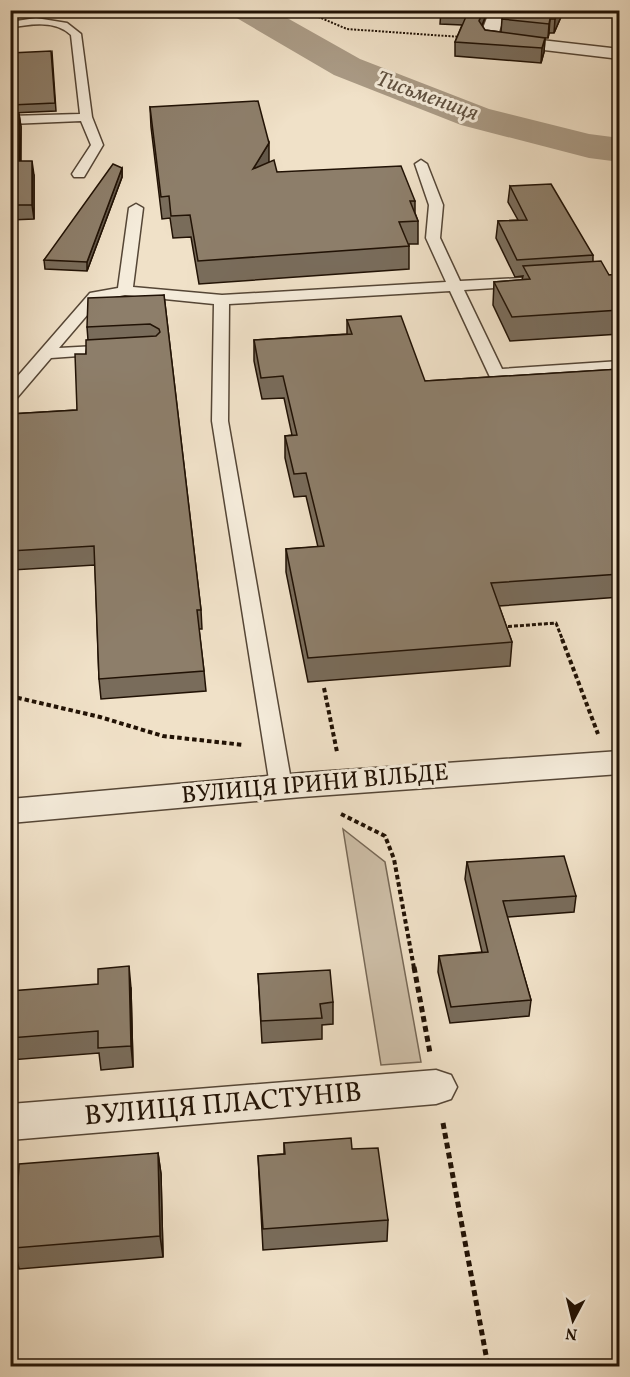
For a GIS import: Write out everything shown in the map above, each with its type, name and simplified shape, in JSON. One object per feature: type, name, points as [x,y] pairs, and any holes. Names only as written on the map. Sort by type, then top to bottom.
[{"type":"street","points":[[498,10],[489,36],[492,39],[620,54]]},
{"type":"street","name":"ВУЛИЦЯ ІРИНИ ВІЛЬДЕ","points":[[10,811],[292,786],[614,762]]},
{"type":"street","name":"ВУЛИЦЯ ПЛАСТУНІВ","points":[[10,1122],[436,1088]]},
{"type":"lane","points":[[10,25],[52,23],[74,31],[86,117],[97,145],[79,174]]},
{"type":"lane","points":[[10,120],[86,117]]},
{"type":"lane","points":[[421,164],[436,205],[433,238],[496,374],[620,366]]},
{"type":"lane","points":[[125,291],[136,208]]},
{"type":"lane","points":[[10,396],[95,296],[125,291],[222,300],[537,281]]},
{"type":"lane","points":[[222,300],[220,421],[273,749],[292,786]]},
{"type":"lane","points":[[47,353],[128,349]]},
{"type":"path","points":[[302,10],[347,29],[492,39]]},
{"type":"path","points":[[494,627],[556,623],[614,762]]},
{"type":"path","points":[[324,688],[343,782]]},
{"type":"path","points":[[10,696],[100,717],[163,736],[273,749]]},
{"type":"path","points":[[292,786],[385,836],[394,859],[488,1366]]},
{"type":"shaded area","points":[[343,829],[385,862],[421,1062],[381,1065]]},
{"type":"building","points":[[450,10],[483,10],[479,21],[485,30],[545,38],[542,48],[455,42],[468,12]]},
{"type":"building","points":[[504,10],[559,10],[555,19],[550,19],[549,24],[502,19]]},
{"type":"building","points":[[51,51],[55,103],[11,105],[10,53]]},
{"type":"building","points":[[258,101],[269,143],[253,169],[274,160],[277,172],[401,166],[415,201],[410,201],[418,221],[399,222],[409,246],[198,261],[190,215],[171,216],[169,196],[161,197],[150,107]]},
{"type":"building","points":[[10,114],[19,114],[19,161],[32,161],[32,205],[10,205]]},
{"type":"building","points":[[113,164],[122,168],[87,262],[44,260]]},
{"type":"building","points":[[551,184],[593,255],[517,260],[498,221],[527,220],[510,186]]},
{"type":"building","points":[[601,261],[609,275],[620,274],[620,310],[512,317],[494,282],[530,279],[523,266]]},
{"type":"building","points":[[164,295],[201,610],[197,610],[204,671],[99,679],[94,546],[10,551],[12,456],[10,456],[10,414],[77,410],[75,354],[86,354],[86,340],[156,336],[160,332],[150,324],[87,327],[88,298]]},
{"type":"building","points":[[401,316],[425,381],[620,369],[620,574],[491,583],[512,642],[308,658],[286,549],[324,546],[306,473],[294,474],[285,436],[297,435],[283,376],[261,378],[254,340],[352,334],[347,320]]},
{"type":"building","points":[[564,856],[576,896],[503,901],[531,1000],[451,1007],[439,956],[488,952],[467,862]]},
{"type":"building","points":[[129,966],[131,1046],[98,1048],[98,1031],[10,1038],[10,991],[98,984],[98,969]]},
{"type":"building","points":[[330,970],[333,1002],[320,1004],[322,1018],[261,1021],[258,974]]},
{"type":"building","points":[[351,1138],[352,1149],[378,1148],[388,1220],[263,1229],[258,1156],[285,1154],[284,1143]]},
{"type":"building","points":[[158,1153],[160,1236],[14,1248],[19,1164]]},
{"type":"waterway","name":"Тисьмениця","points":[[247,10],[347,67],[475,117],[589,146],[620,150]]}]
